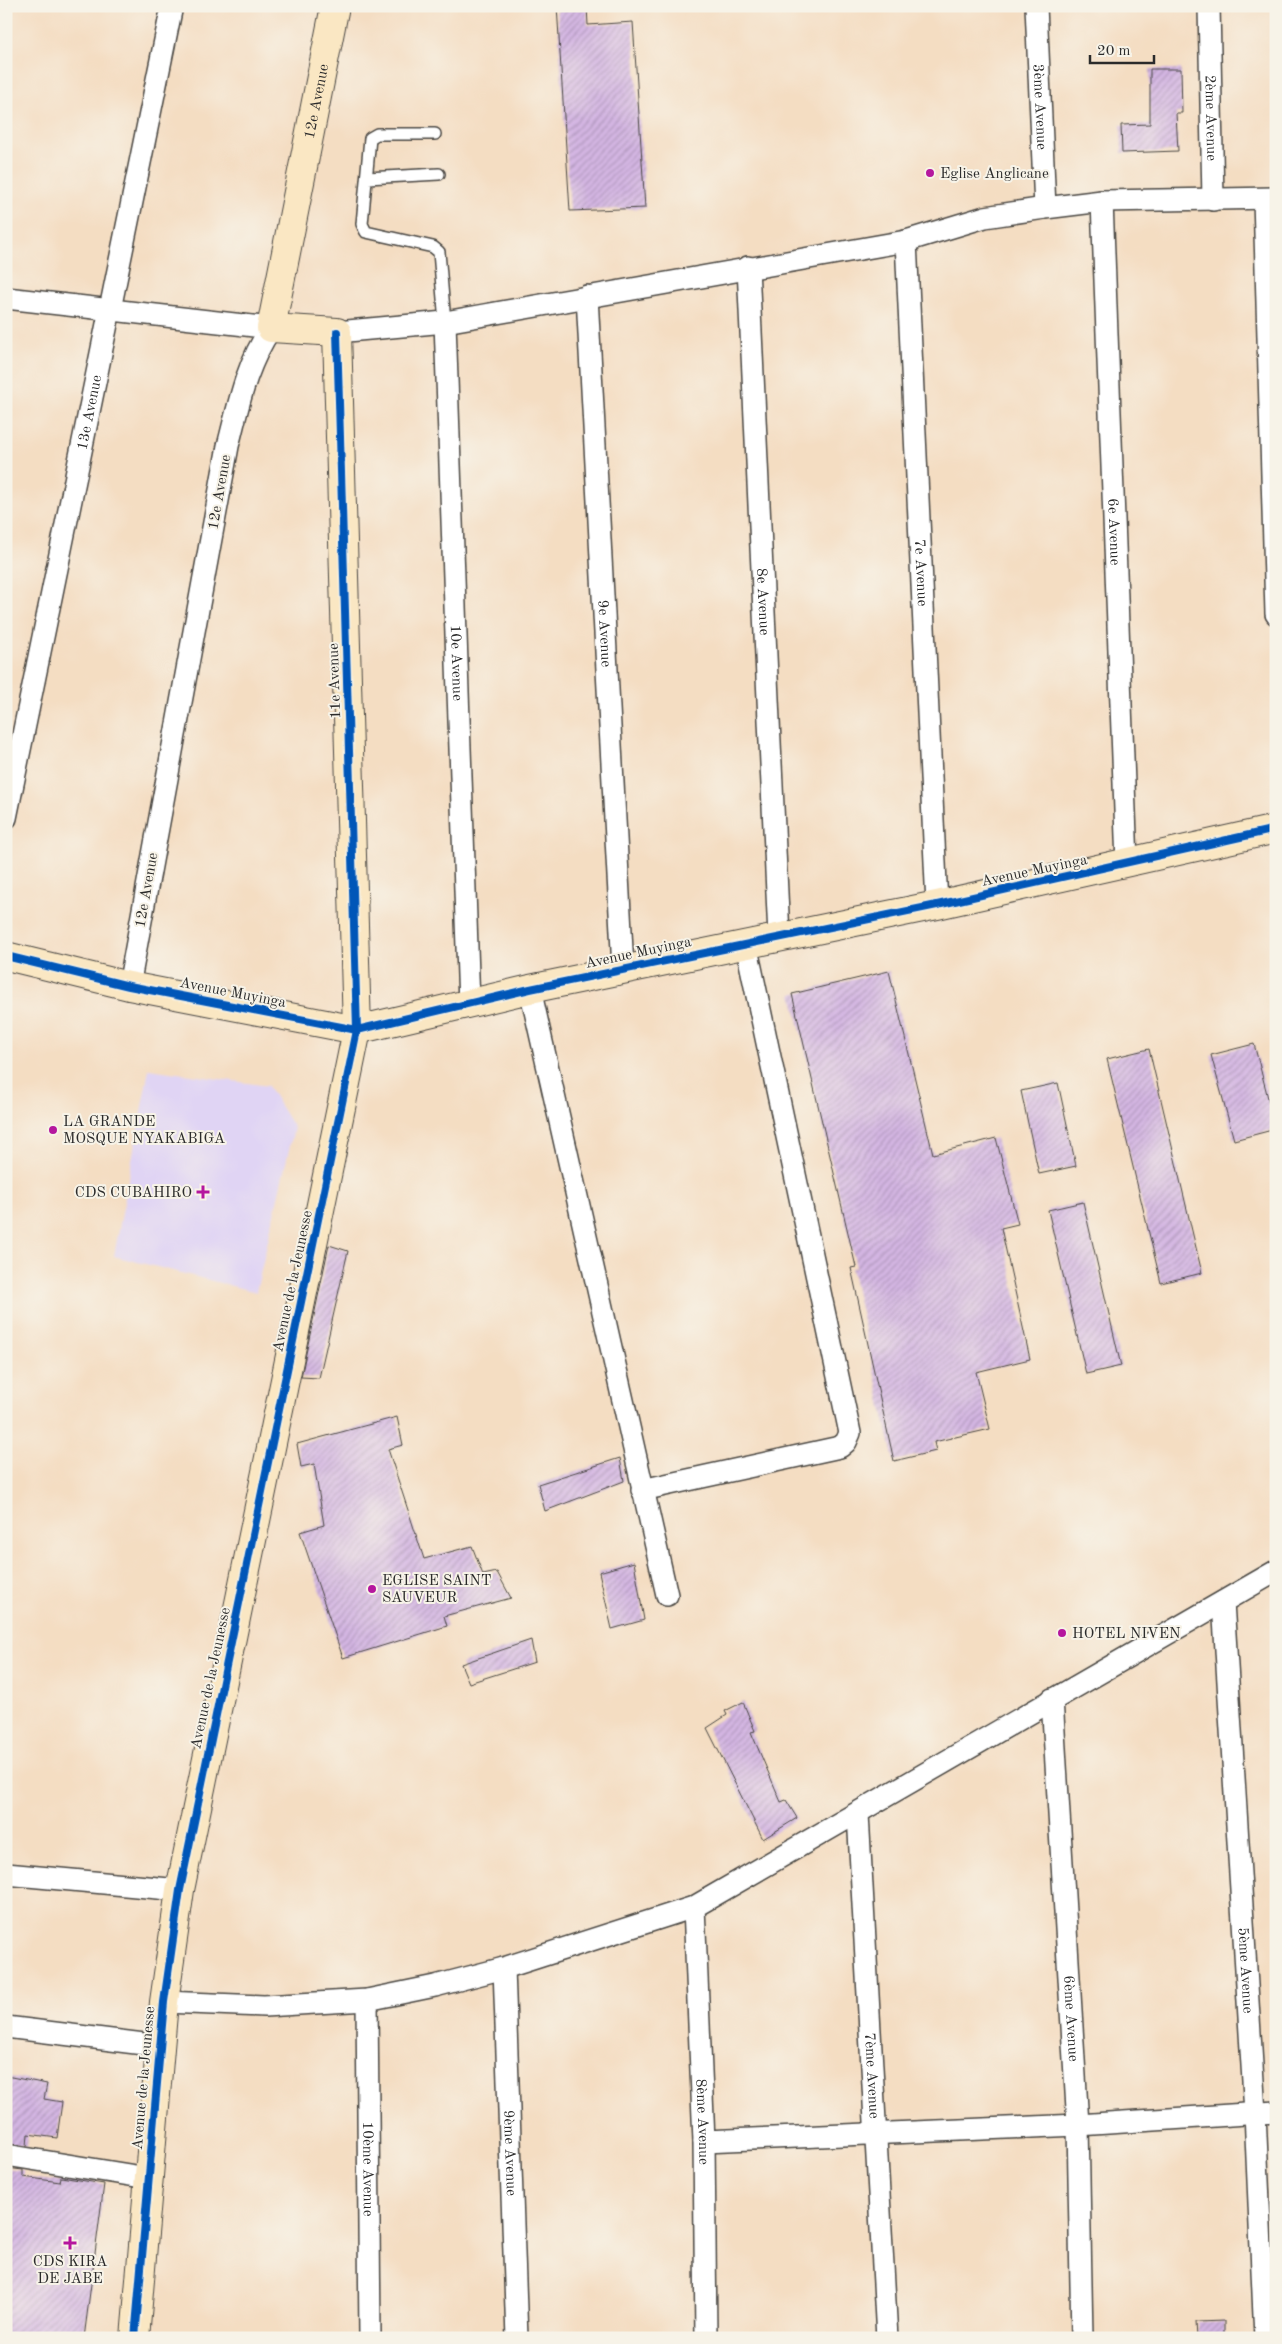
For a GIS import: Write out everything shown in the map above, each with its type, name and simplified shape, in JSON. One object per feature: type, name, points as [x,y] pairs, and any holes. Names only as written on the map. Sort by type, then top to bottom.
[{"type":"street","name":"13e Avenue","points":[[6,818],[112,310],[172,6]]},
{"type":"street","name":"12e Avenue","points":[[128,986],[228,446],[246,375],[256,350],[271,328],[335,6]]},
{"type":"street","name":"3ème Avenue","points":[[1036,6],[1045,208]]},
{"type":"street","name":"2ème Avenue","points":[[1209,6],[1213,200]]},
{"type":"street","points":[[6,298],[271,328],[337,332],[445,322],[748,267],[906,241],[985,217],[1045,208],[1102,201],[1270,198],[1276,614]]},
{"type":"street","name":"6e Avenue","points":[[1102,201],[1127,864]]},
{"type":"street","name":"7e Avenue","points":[[906,241],[937,905]]},
{"type":"street","name":"8e Avenue","points":[[748,267],[779,936]]},
{"type":"street","name":"9e Avenue","points":[[587,296],[623,969]]},
{"type":"street","name":"10e Avenue","points":[[445,322],[469,1004]]},
{"type":"street","name":"11e Avenue","points":[[337,332],[357,1030]]},
{"type":"street","name":"Avenue Muyinga","points":[[6,956],[128,986],[357,1030],[530,989],[779,936],[937,905],[1276,830]]},
{"type":"street","points":[[642,1490],[840,1447],[846,1442],[850,1433],[746,944]]},
{"type":"street","points":[[530,989],[642,1490],[668,1595]]},
{"type":"street","name":"Avenue de la Jeunesse","points":[[135,2338],[164,2002],[180,1890],[357,1030]]},
{"type":"street","points":[[164,2002],[264,2006],[367,2000],[436,1986],[504,1968],[694,1907],[1276,1571]]},
{"type":"street","name":"5ème Avenue","points":[[1223,1602],[1266,2113],[1265,2338]]},
{"type":"street","name":"6ème Avenue","points":[[1052,1699],[1078,2125],[1082,2338]]},
{"type":"street","name":"7ème Avenue","points":[[858,1814],[887,2338]]},
{"type":"street","points":[[6,1874],[180,1890]]},
{"type":"street","name":"8ème Avenue","points":[[694,1907],[704,2141],[706,2338]]},
{"type":"street","name":"9ème Avenue","points":[[504,1968],[517,2338]]},
{"type":"street","name":"10ème Avenue","points":[[367,2000],[370,2338]]},
{"type":"street","points":[[6,2027],[160,2046]]},
{"type":"street","points":[[704,2141],[1078,2125],[1266,2113]]},
{"type":"street","points":[[6,2155],[148,2178]]},
{"type":"lane","points":[[435,134],[377,134],[370,138],[362,224],[366,232],[433,247],[439,252],[445,322]]},
{"type":"lane","points":[[367,178],[439,174]]},
{"type":"shaded area","name":"CDS CUBAHIRO","points":[[149,1069],[268,1086],[294,1128],[256,1292],[114,1256]]},
{"type":"building","points":[[557,6],[587,6],[588,25],[633,22],[645,208],[570,211]]},
{"type":"building","points":[[1150,69],[1181,69],[1182,113],[1176,113],[1178,151],[1122,153],[1121,125],[1150,124]]},
{"type":"building","points":[[889,971],[933,1154],[996,1138],[1018,1224],[1001,1228],[1030,1359],[976,1372],[990,1429],[934,1442],[936,1451],[894,1461],[851,1268],[856,1267],[792,994]]},
{"type":"building","points":[[1254,1044],[1276,1129],[1234,1140],[1211,1055]]},
{"type":"building","points":[[1149,1049],[1202,1273],[1161,1283],[1107,1059]]},
{"type":"building","points":[[1058,1083],[1076,1166],[1039,1174],[1021,1091]]},
{"type":"building","points":[[1083,1202],[1121,1366],[1086,1374],[1048,1210]]},
{"type":"building","points":[[329,1245],[348,1251],[319,1378],[301,1377]]},
{"type":"building","points":[[397,1417],[403,1445],[388,1449],[424,1559],[472,1546],[483,1575],[497,1572],[511,1598],[444,1616],[447,1626],[343,1658],[300,1532],[324,1525],[314,1464],[301,1467],[297,1444]]},
{"type":"building","points":[[620,1458],[624,1481],[545,1511],[538,1484]]},
{"type":"building","points":[[634,1562],[644,1620],[612,1629],[599,1572]]},
{"type":"building","points":[[531,1640],[535,1662],[469,1683],[461,1664]]},
{"type":"building","points":[[743,1702],[755,1731],[751,1732],[781,1802],[786,1800],[797,1818],[763,1839],[707,1728],[727,1715],[725,1711]]},
{"type":"building","points":[[6,2076],[47,2084],[44,2099],[62,2102],[57,2138],[28,2134],[27,2146],[6,2143]]},
{"type":"building","points":[[6,2168],[23,2170],[23,2177],[60,2182],[61,2177],[104,2184],[84,2338],[6,2338]]},
{"type":"building","points":[[1224,2321],[1224,2338],[1197,2338],[1196,2322]]},
{"type":"cycle path","points":[[135,2338],[164,2002],[180,1890],[357,1030],[337,332]]},
{"type":"cycle path","points":[[6,956],[129,986],[357,1030],[530,989],[937,905],[1276,829]]},
{"type":"place","name":"Eglise Anglicane","points":[[930,173]]},
{"type":"place","name":"LA GRANDE MOSQUE NYAKABIGA","points":[[53,1130]]},
{"type":"place","name":"CDS CUBAHIRO","points":[[203,1192]]},
{"type":"place","name":"EGLISE SAINT SAUVEUR","points":[[372,1589]]},
{"type":"place","name":"HOTEL NIVEN","points":[[1062,1633]]},
{"type":"place","name":"CDS KIRA DE JABE","points":[[70,2243]]}]
